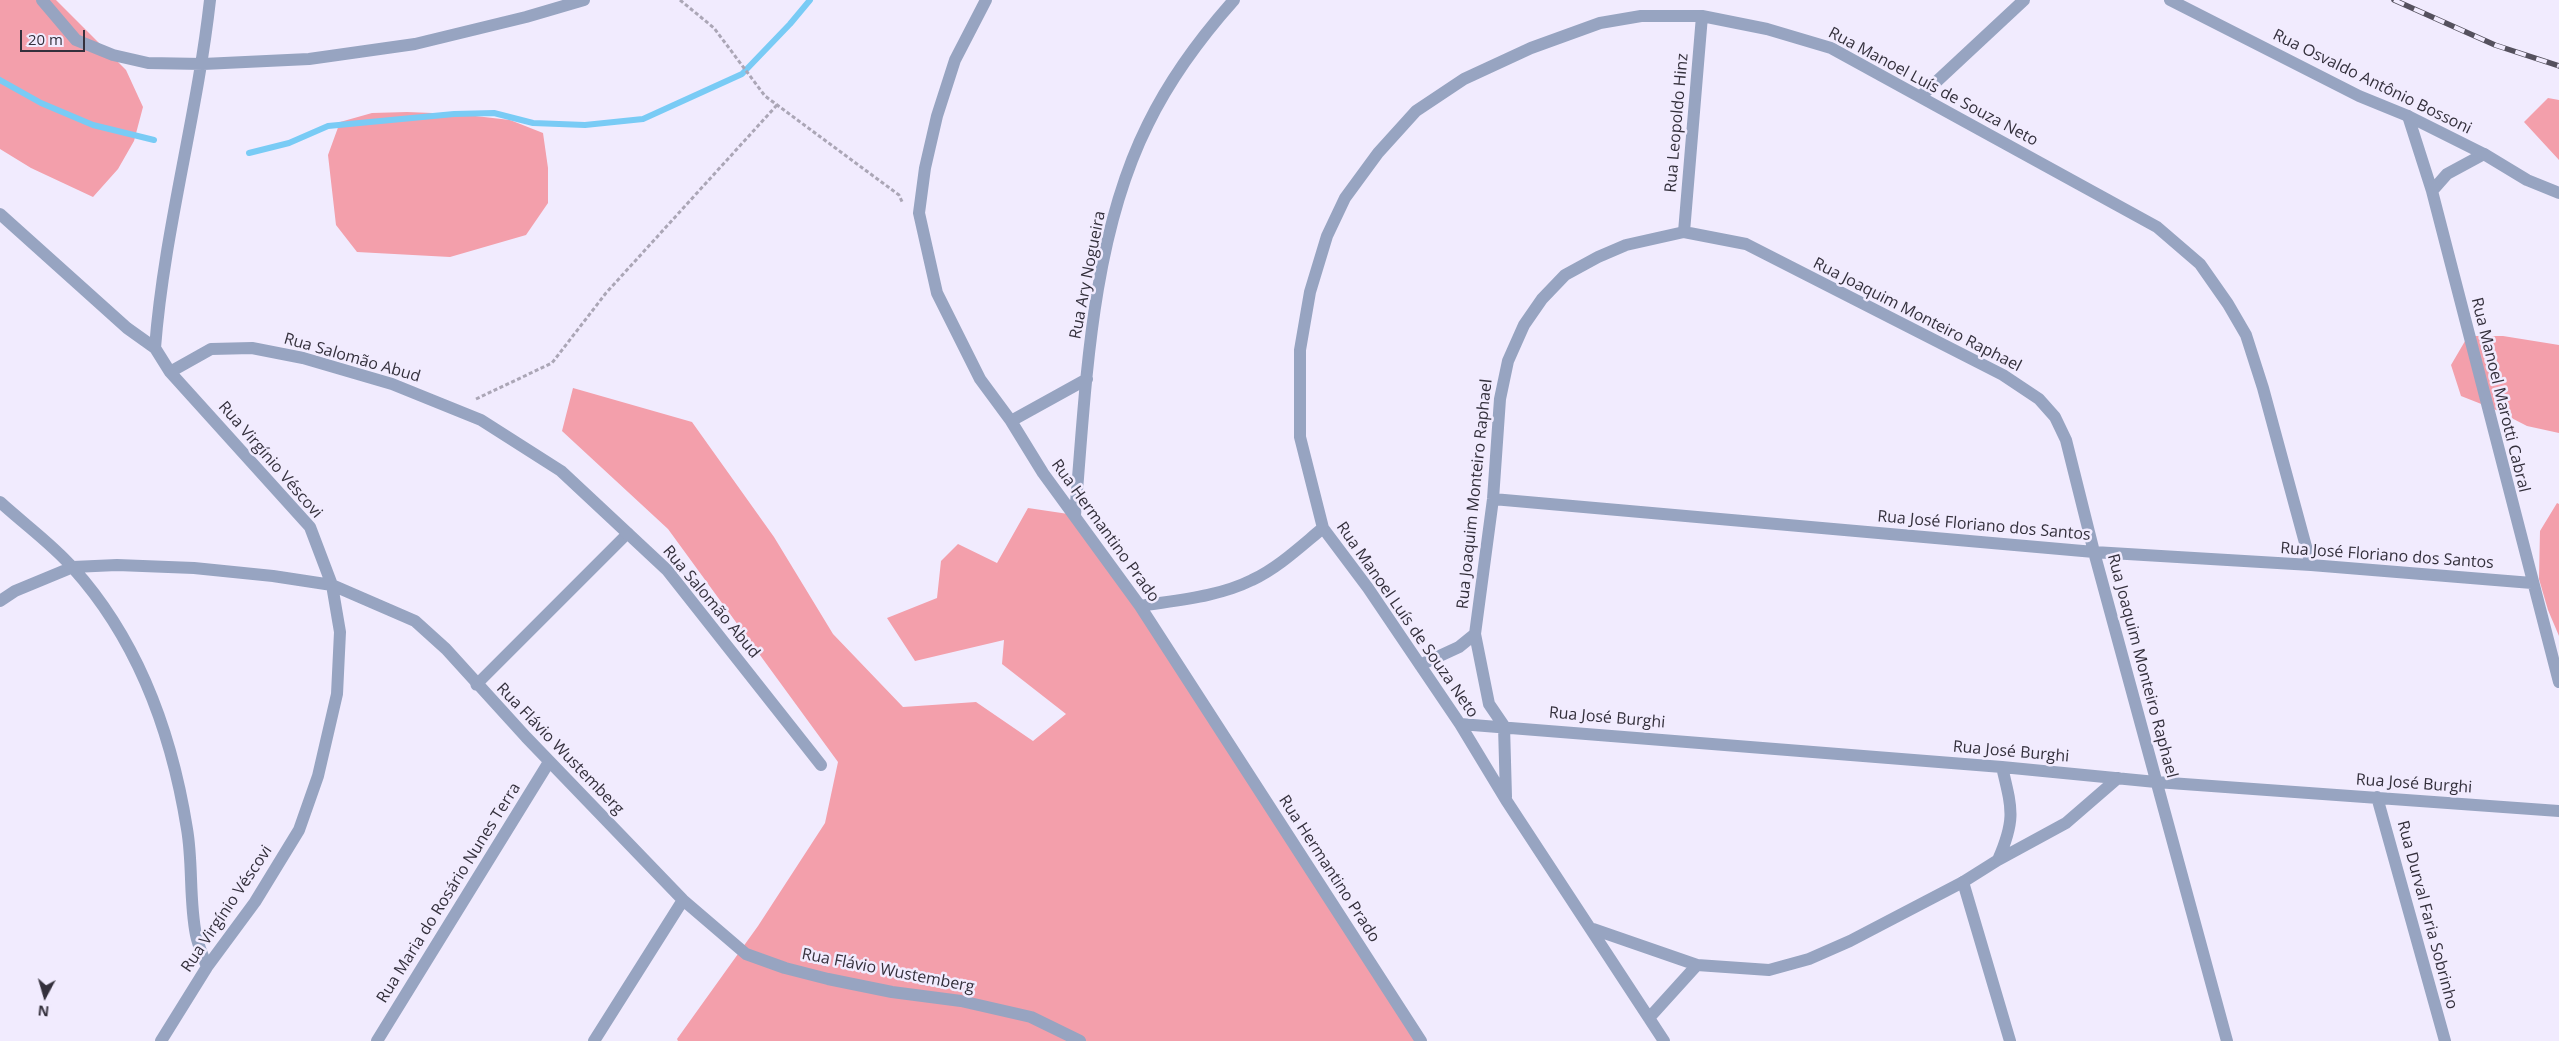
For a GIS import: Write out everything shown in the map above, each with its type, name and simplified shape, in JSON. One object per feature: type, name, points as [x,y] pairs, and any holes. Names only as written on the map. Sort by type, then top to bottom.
[{"type":"street","points":[[42,0],[76,40],[113,55],[148,63],[203,64],[309,59],[415,44],[526,17],[584,0]]},
{"type":"street","points":[[155,348],[159,299],[203,64],[210,0]]},
{"type":"street","name":"Rua Hermantino Prado","points":[[986,0],[956,60],[937,116],[925,168],[919,213],[937,293],[980,379],[1011,421],[1043,473],[1140,606],[1421,1041]]},
{"type":"street","name":"Rua Ary Nogueira","points":[[1075,515],[1091,336],[1108,240],[1129,171],[1148,124],[1181,68],[1210,27],[1234,0]]},
{"type":"street","points":[[1921,96],[2024,0]]},
{"type":"street","name":"Rua Osvaldo Antônio Bossoni","points":[[2170,0],[2359,96],[2408,116],[2484,154],[2527,180],[2559,193]]},
{"type":"street","name":"Rua Manoel Luís de Souza Neto","points":[[1664,1041],[1506,800],[1460,724],[1368,588],[1323,528],[1300,437],[1300,350],[1310,292],[1327,236],[1345,198],[1372,161],[1416,111],[1464,79],[1531,48],[1600,23],[1641,16],[1702,16],[1767,28],[1831,48],[2157,227],[2200,264],[2228,304],[2246,335],[2264,388],[2311,566]]},
{"type":"street","name":"Rua Leopoldo Hinz","points":[[1684,232],[1702,16]]},
{"type":"street","name":"Rua Manoel Marotti Cabral","points":[[2408,116],[2432,191],[2559,682]]},
{"type":"street","points":[[2432,191],[2447,174],[2484,154]]},
{"type":"street","points":[[0,214],[127,328],[155,348],[170,372]]},
{"type":"street","name":"Rua Joaquim Monteiro Raphael","points":[[1420,665],[1459,647],[1475,634],[1493,499],[1500,399],[1508,361],[1524,325],[1542,299],[1565,275],[1626,244],[1684,232],[1746,244],[2003,375],[2039,399],[2055,417],[2066,440],[2094,552],[2227,1041]]},
{"type":"street","name":"Rua Salomão Abud","points":[[170,372],[211,349],[252,348],[303,358],[392,384],[481,420],[561,471],[667,570],[821,764]]},
{"type":"street","name":"Rua Virgínio Véscovi","points":[[162,1041],[207,967],[255,902],[298,830],[318,776],[337,694],[340,632],[332,585],[310,528],[170,372]]},
{"type":"street","points":[[1011,421],[1087,380]]},
{"type":"street","name":"Rua José Floriano dos Santos","points":[[1493,499],[2094,552],[2532,583]]},
{"type":"street","points":[[0,502],[73,567],[111,614],[133,654],[159,718],[180,783],[189,837],[191,893],[196,936],[207,967]]},
{"type":"street","points":[[1140,606],[1203,596],[1252,580],[1292,554],[1323,528]]},
{"type":"street","name":"Rua Flávio Wustemberg","points":[[0,601],[15,591],[73,567],[117,565],[194,568],[274,576],[332,585],[415,620],[446,649],[476,685],[683,900],[746,954],[785,968],[892,992],[961,1001],[1031,1017],[1080,1041]]},
{"type":"street","points":[[1475,634],[1489,704],[1504,726],[1506,800]]},
{"type":"street","name":"Rua José Burghi","points":[[1460,724],[2002,767],[2156,782],[2559,811]]},
{"type":"street","name":"Rua Maria do Rosário Nunes Terra","points":[[377,1041],[549,762]]},
{"type":"street","points":[[1998,860],[2008,837],[2012,810],[2002,767]]},
{"type":"street","points":[[1592,929],[1697,965],[1769,970],[1809,959],[1850,941],[1963,882],[1998,860],[2066,823],[2118,778]]},
{"type":"street","name":"Rua Durval Faria Sobrinho","points":[[2378,797],[2445,1041]]},
{"type":"street","points":[[1963,882],[2010,1041]]},
{"type":"street","points":[[594,1041],[683,900]]},
{"type":"street","points":[[1649,1018],[1697,965]]},
{"type":"lane","points":[[476,685],[628,533]]},
{"type":"path","points":[[680,0],[714,28],[765,96],[899,195],[907,213]]},
{"type":"path","points":[[456,409],[552,363],[606,293],[777,105]]},
{"type":"shaded area","points":[[0,0],[56,0],[126,70],[143,107],[134,141],[118,169],[93,197],[31,168],[0,149]]},
{"type":"shaded area","points":[[2548,98],[2559,100],[2559,160],[2524,122]]},
{"type":"shaded area","points":[[372,113],[458,114],[510,120],[543,133],[548,168],[548,203],[526,235],[450,257],[357,252],[336,225],[328,155],[340,122]]},
{"type":"shaded area","points":[[2468,336],[2503,336],[2559,345],[2559,433],[2527,426],[2494,409],[2461,396],[2451,365]]},
{"type":"shaded area","points":[[573,388],[692,422],[774,537],[833,634],[903,707],[976,702],[1033,741],[1066,714],[1002,664],[1004,640],[915,661],[887,618],[937,598],[941,561],[958,544],[997,563],[1028,508],[1075,515],[1421,1041],[678,1041],[677,1039],[758,926],[825,823],[838,762],[668,529],[562,431]]},
{"type":"shaded area","points":[[2557,503],[2559,504],[2559,636],[2548,610],[2539,579],[2540,531]]},
{"type":"waterway","points":[[249,153],[289,143],[328,126],[454,114],[494,113],[533,123],[585,125],[643,119],[742,74],[790,24],[810,0]]},
{"type":"waterway","points":[[0,80],[41,103],[93,125],[154,140]]},
{"type":"railway","points":[[2394,0],[2495,45],[2559,66]]}]
